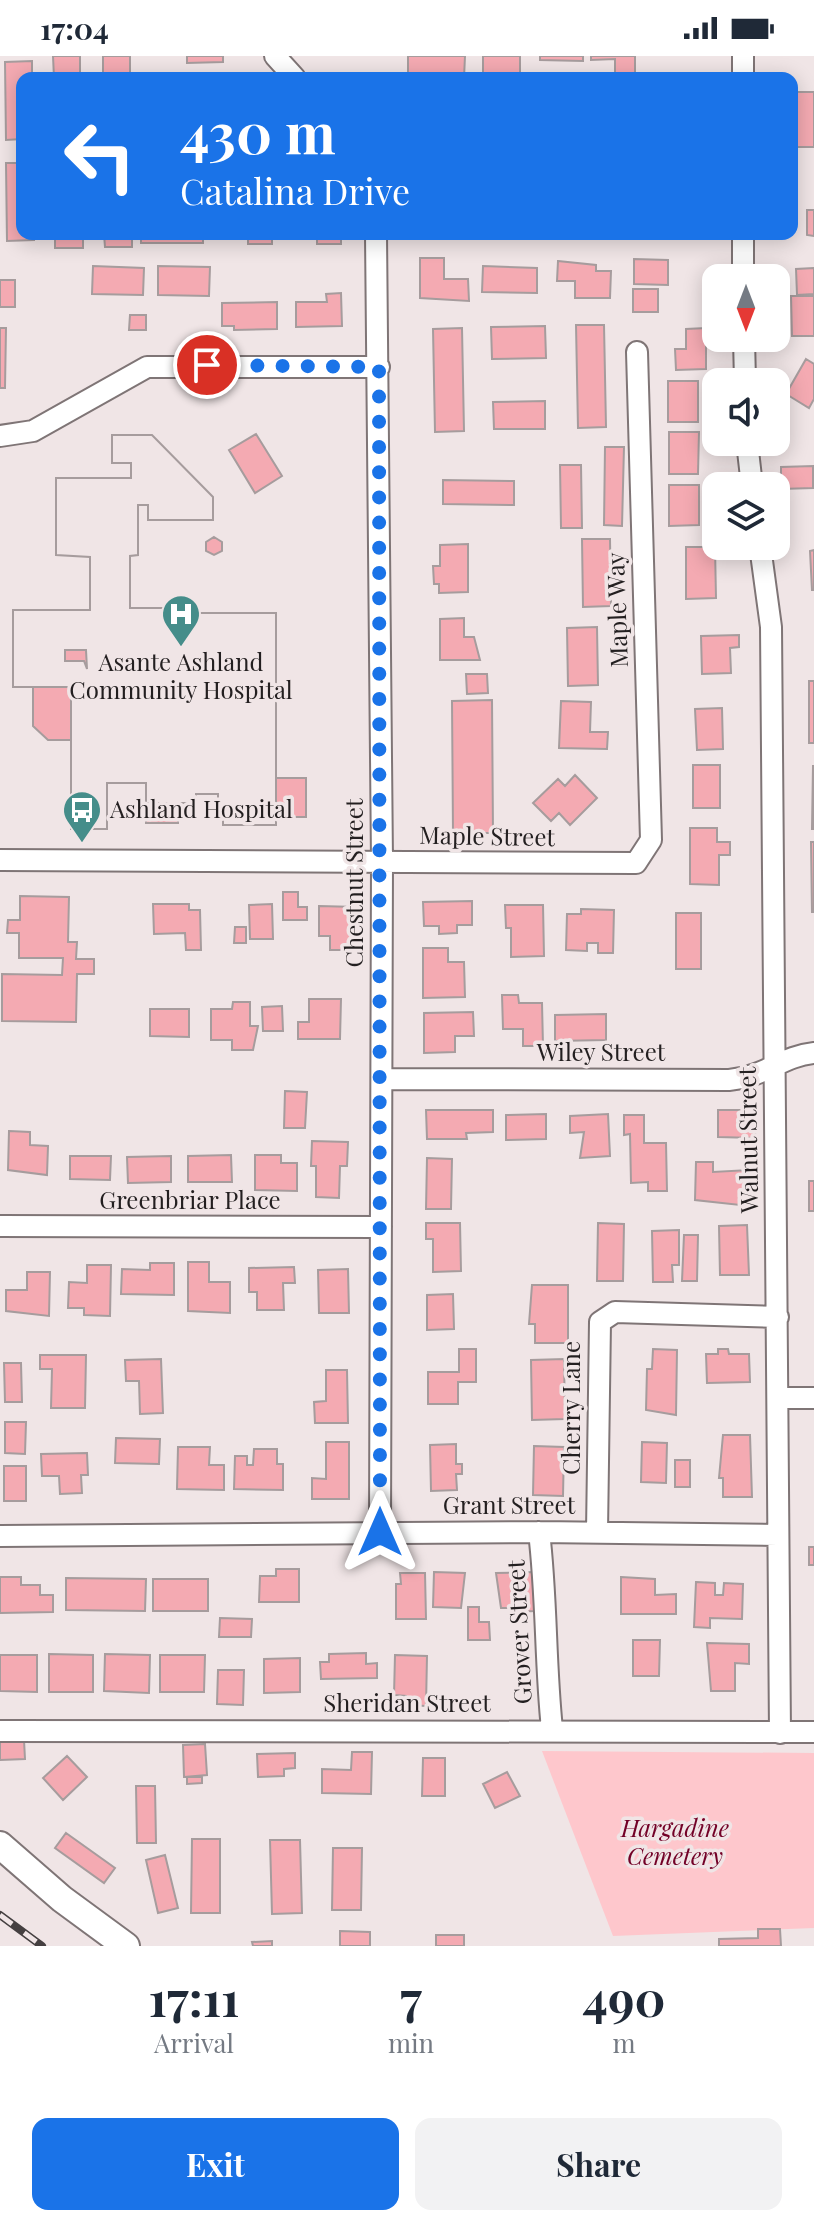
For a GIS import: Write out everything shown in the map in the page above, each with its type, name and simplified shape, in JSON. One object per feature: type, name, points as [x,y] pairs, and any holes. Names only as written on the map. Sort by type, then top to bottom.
[{"type":"main road","points":[[0,1845],[62,1899],[126,1946]]},
{"type":"street","points":[[275,56],[290,72]]},
{"type":"street","name":"Chestnut Street","points":[[376,240],[382,861],[380,1532]]},
{"type":"street","points":[[743,240],[743,264]]},
{"type":"street","name":"Maple Way","points":[[636,863],[651,840],[637,352]]},
{"type":"street","points":[[0,436],[33,431],[147,367],[379,367]]},
{"type":"street","name":"Walnut Street","points":[[762,560],[771,627],[780,1733]]},
{"type":"street","name":"Maple Street","points":[[0,860],[636,863]]},
{"type":"street","name":"Wiley Street","points":[[382,1079],[729,1080],[760,1075],[790,1058],[814,1053]]},
{"type":"street","name":"Greenbriar Place","points":[[0,1226],[381,1227]]},
{"type":"street","name":"Cherry Lane","points":[[597,1532],[600,1322],[615,1312],[778,1317]]},
{"type":"street","points":[[779,1398],[814,1398]]},
{"type":"street","name":"Grant Street","points":[[0,1536],[380,1532],[777,1535]]},
{"type":"street","name":"Grover Street","points":[[539,1532],[546,1590],[547,1677],[552,1729]]},
{"type":"street","name":"Sheridan Street","points":[[0,1731],[552,1729],[814,1732]]},
{"type":"green space","name":"Hargadine Cemetery","points":[[542,1751],[814,1753],[814,1928],[613,1936]]},
{"type":"building","points":[[53,56],[80,56],[80,72],[54,72]]},
{"type":"building","points":[[103,56],[130,56],[130,72],[103,72]]},
{"type":"building","points":[[187,56],[223,56],[223,62],[187,63]]},
{"type":"building","points":[[408,56],[465,56],[464,72],[408,72]]},
{"type":"building","points":[[483,56],[520,56],[520,72],[483,72]]},
{"type":"building","points":[[540,56],[583,56],[583,61],[540,60]]},
{"type":"building","points":[[591,56],[635,56],[635,72],[615,72],[615,59],[591,60]]},
{"type":"building","points":[[32,61],[32,72],[16,72],[16,139],[6,140],[5,62]]},
{"type":"building","points":[[798,92],[814,92],[814,147],[798,147]]},
{"type":"building","points":[[6,163],[16,163],[16,240],[34,240],[7,241]]},
{"type":"building","points":[[807,210],[814,210],[814,236],[807,235]]},
{"type":"building","points":[[55,240],[83,240],[83,248],[55,248]]},
{"type":"building","points":[[104,240],[132,240],[132,247],[105,247]]},
{"type":"building","points":[[141,240],[203,240],[203,243],[141,243]]},
{"type":"building","points":[[248,240],[272,240],[272,244],[248,244]]},
{"type":"building","points":[[317,240],[341,240],[341,244],[317,244]]},
{"type":"building","points":[[420,258],[444,258],[444,279],[468,279],[469,301],[420,298]]},
{"type":"building","points":[[634,259],[668,260],[668,285],[634,284]]},
{"type":"building","points":[[558,261],[596,265],[596,271],[611,271],[610,298],[575,298],[575,281],[557,281]]},
{"type":"building","points":[[93,266],[144,268],[143,295],[92,294]]},
{"type":"building","points":[[158,266],[210,267],[209,296],[158,295]]},
{"type":"building","points":[[483,266],[537,268],[537,293],[482,292]]},
{"type":"building","points":[[814,268],[814,294],[797,295],[796,269]]},
{"type":"building","points":[[0,280],[15,280],[15,307],[0,307]]},
{"type":"building","points":[[633,289],[658,289],[658,312],[633,312]]},
{"type":"building","points":[[341,293],[342,326],[296,327],[296,302],[327,302],[326,294]]},
{"type":"building","points":[[791,296],[814,296],[814,336],[792,336]]},
{"type":"building","points":[[277,302],[277,329],[234,330],[234,326],[222,326],[222,303]]},
{"type":"building","points":[[130,315],[146,315],[146,330],[129,330]]},
{"type":"building","points":[[576,325],[604,325],[606,427],[578,428]]},
{"type":"building","points":[[545,326],[546,358],[492,359],[491,327]]},
{"type":"building","points":[[0,328],[6,328],[5,388],[0,388]]},
{"type":"building","points":[[462,328],[464,431],[435,432],[433,329]]},
{"type":"building","points":[[702,328],[706,368],[676,370],[675,349],[686,349],[686,329]]},
{"type":"building","points":[[806,359],[814,364],[814,399],[809,408],[790,396],[790,387]]},
{"type":"building","points":[[668,381],[698,381],[698,422],[668,422]]},
{"type":"building","points":[[545,401],[545,429],[494,429],[493,402]]},
{"type":"building","points":[[669,432],[699,432],[698,474],[669,474]]},
{"type":"building","points":[[256,434],[282,476],[255,493],[229,450]]},
{"type":"building","points":[[112,435],[152,435],[213,497],[213,520],[148,520],[148,505],[138,505],[138,555],[130,556],[130,608],[177,608],[177,613],[276,613],[276,825],[223,825],[223,819],[218,819],[218,794],[196,794],[196,803],[146,803],[146,783],[107,783],[107,829],[71,829],[71,687],[13,687],[13,610],[90,610],[90,557],[56,555],[56,478],[131,478],[131,463],[112,463]],"holes":[[[65,650],[86,650],[87,669],[84,661],[65,661]]]},
{"type":"building","points":[[112,435],[152,435],[213,497],[213,520],[148,520],[148,505],[138,505],[138,555],[130,556],[130,608],[177,608],[177,613],[276,613],[276,825],[223,825],[223,819],[218,819],[218,794],[196,794],[196,803],[146,803],[146,783],[107,783],[107,829],[71,829],[71,687],[13,687],[13,610],[90,610],[90,557],[56,555],[56,478],[131,478],[131,463],[112,463]]},
{"type":"building","points":[[605,447],[624,447],[622,526],[604,525]]},
{"type":"building","points":[[560,465],[581,465],[582,528],[561,528]]},
{"type":"building","points":[[813,466],[813,488],[790,489],[790,472],[781,472],[781,467]]},
{"type":"building","points":[[443,480],[514,481],[514,505],[443,504]]},
{"type":"building","points":[[669,485],[699,485],[699,525],[669,526]]},
{"type":"building","points":[[214,537],[222,542],[222,551],[214,555],[206,551],[206,542]]},
{"type":"building","points":[[582,539],[610,539],[611,606],[583,607]]},
{"type":"building","points":[[468,544],[468,592],[439,593],[439,584],[434,584],[433,566],[440,566],[440,545]]},
{"type":"building","points":[[686,547],[702,547],[702,560],[715,560],[716,598],[686,599]]},
{"type":"building","points":[[814,550],[814,590],[812,590],[810,551]]},
{"type":"building","points":[[464,618],[464,637],[474,637],[480,660],[440,660],[440,619]]},
{"type":"building","points":[[597,627],[598,685],[568,686],[567,628]]},
{"type":"building","points":[[739,635],[739,647],[730,648],[731,673],[702,674],[701,636]]},
{"type":"building","points":[[466,674],[487,674],[488,693],[467,694]]},
{"type":"building","points":[[809,681],[814,681],[814,743],[809,743]]},
{"type":"building","points":[[33,687],[71,687],[71,740],[48,740],[33,726]]},
{"type":"building","points":[[492,700],[493,833],[453,833],[452,701]]},
{"type":"building","points":[[561,701],[591,702],[590,732],[608,732],[607,749],[559,748]]},
{"type":"building","points":[[722,708],[723,749],[697,750],[695,709]]},
{"type":"building","points":[[693,765],[720,765],[720,808],[693,808]]},
{"type":"building","points":[[813,766],[814,829],[812,829]]},
{"type":"building","points":[[575,775],[597,798],[570,825],[559,813],[551,821],[533,803],[558,779],[565,786]]},
{"type":"building","points":[[276,778],[306,778],[306,817],[276,817]]},
{"type":"building","points":[[146,803],[178,803],[178,823],[146,823]]},
{"type":"building","points":[[690,828],[717,828],[717,842],[730,842],[730,855],[719,855],[719,885],[690,884]]},
{"type":"building","points":[[811,842],[814,842],[814,912],[812,912]]},
{"type":"building","points":[[283,892],[298,892],[298,907],[307,907],[307,920],[283,920]]},
{"type":"building","points":[[20,896],[69,897],[68,942],[77,942],[76,959],[94,959],[94,974],[77,974],[76,1022],[2,1021],[2,974],[62,975],[63,958],[19,958],[19,933],[7,933],[8,920],[20,920]]},
{"type":"building","points":[[472,901],[472,925],[457,925],[457,933],[439,934],[439,926],[424,926],[423,902]]},
{"type":"building","points":[[153,904],[189,904],[189,910],[200,910],[201,950],[186,950],[185,933],[154,934]]},
{"type":"building","points":[[272,904],[273,939],[250,939],[249,905]]},
{"type":"building","points":[[505,905],[543,905],[544,956],[511,957],[511,928],[506,928]]},
{"type":"building","points":[[319,906],[356,907],[355,950],[330,950],[330,936],[319,936]]},
{"type":"building","points":[[581,909],[614,910],[613,953],[598,953],[598,943],[587,943],[587,951],[566,950],[567,914],[581,914]]},
{"type":"building","points":[[676,913],[701,913],[701,969],[676,969]]},
{"type":"building","points":[[235,927],[246,927],[246,943],[234,943]]},
{"type":"building","points":[[423,948],[448,948],[448,962],[464,962],[465,997],[423,998]]},
{"type":"building","points":[[502,995],[518,995],[519,1003],[542,1003],[543,1046],[523,1046],[523,1029],[503,1029]]},
{"type":"building","points":[[309,999],[341,999],[340,1039],[298,1039],[298,1022],[309,1022]]},
{"type":"building","points":[[233,1002],[250,1002],[250,1026],[258,1026],[253,1050],[232,1050],[232,1040],[211,1040],[211,1009],[232,1009]]},
{"type":"building","points":[[282,1006],[283,1031],[263,1031],[262,1007]]},
{"type":"building","points":[[150,1009],[189,1009],[189,1037],[150,1036]]},
{"type":"building","points":[[473,1012],[474,1036],[455,1036],[455,1052],[424,1053],[424,1013]]},
{"type":"building","points":[[606,1014],[606,1040],[555,1041],[555,1015]]},
{"type":"building","points":[[285,1091],[307,1092],[305,1128],[284,1128]]},
{"type":"building","points":[[426,1110],[493,1110],[493,1132],[466,1133],[467,1139],[427,1139]]},
{"type":"building","points":[[718,1110],[756,1110],[755,1138],[718,1137]]},
{"type":"building","points":[[546,1114],[546,1139],[506,1140],[506,1115]]},
{"type":"building","points":[[608,1114],[610,1156],[580,1158],[584,1132],[570,1133],[570,1116]]},
{"type":"building","points":[[624,1115],[644,1115],[644,1143],[666,1143],[667,1191],[648,1191],[648,1182],[631,1183],[630,1134],[624,1135]]},
{"type":"building","points":[[9,1131],[30,1132],[30,1145],[48,1146],[47,1175],[8,1170]]},
{"type":"building","points":[[312,1141],[348,1142],[347,1166],[340,1166],[339,1198],[316,1197],[316,1166],[311,1166]]},
{"type":"building","points":[[231,1155],[232,1182],[188,1182],[188,1156]]},
{"type":"building","points":[[255,1155],[281,1155],[281,1163],[297,1163],[297,1191],[255,1190]]},
{"type":"building","points":[[70,1156],[111,1156],[110,1180],[70,1179]]},
{"type":"building","points":[[171,1156],[171,1182],[128,1183],[127,1157]]},
{"type":"building","points":[[427,1158],[452,1159],[451,1209],[426,1209]]},
{"type":"building","points":[[696,1162],[713,1162],[713,1172],[749,1170],[749,1206],[695,1200]]},
{"type":"building","points":[[809,1181],[814,1181],[814,1211],[809,1211]]},
{"type":"building","points":[[426,1223],[460,1223],[461,1271],[433,1272],[433,1239],[426,1239]]},
{"type":"building","points":[[598,1223],[624,1224],[623,1281],[597,1281]]},
{"type":"building","points":[[747,1225],[749,1275],[720,1275],[719,1226]]},
{"type":"building","points":[[679,1230],[679,1265],[672,1265],[673,1282],[653,1282],[652,1231]]},
{"type":"building","points":[[684,1235],[698,1235],[697,1281],[682,1281]]},
{"type":"building","points":[[188,1262],[209,1262],[209,1282],[230,1282],[230,1313],[188,1311]]},
{"type":"building","points":[[150,1263],[174,1263],[174,1295],[121,1294],[122,1269],[150,1270]]},
{"type":"building","points":[[87,1265],[111,1265],[110,1316],[84,1315],[84,1308],[68,1308],[69,1282],[87,1283]]},
{"type":"building","points":[[294,1267],[295,1283],[283,1283],[284,1310],[257,1310],[257,1292],[249,1292],[249,1268]]},
{"type":"building","points":[[348,1269],[349,1313],[319,1313],[318,1270]]},
{"type":"building","points":[[27,1272],[50,1272],[49,1316],[6,1311],[6,1290],[27,1290]]},
{"type":"building","points":[[532,1285],[568,1285],[568,1343],[535,1343],[535,1324],[529,1324]]},
{"type":"building","points":[[453,1294],[454,1329],[427,1330],[427,1295]]},
{"type":"building","points":[[459,1349],[476,1349],[476,1382],[458,1382],[458,1404],[428,1404],[428,1372],[459,1372]]},
{"type":"building","points":[[653,1349],[677,1350],[676,1415],[646,1410],[647,1369],[652,1369]]},
{"type":"building","points":[[718,1349],[728,1349],[729,1354],[749,1354],[750,1382],[707,1383],[706,1354],[718,1354]]},
{"type":"building","points":[[40,1355],[86,1355],[85,1408],[51,1408],[52,1369],[40,1369]]},
{"type":"building","points":[[161,1359],[163,1413],[140,1414],[139,1381],[126,1381],[125,1360]]},
{"type":"building","points":[[564,1359],[565,1419],[532,1420],[531,1360]]},
{"type":"building","points":[[4,1363],[21,1363],[22,1402],[5,1402]]},
{"type":"building","points":[[326,1370],[347,1370],[348,1423],[315,1423],[314,1402],[326,1401]]},
{"type":"building","points":[[5,1422],[26,1422],[25,1454],[5,1453]]},
{"type":"building","points":[[723,1435],[750,1435],[752,1497],[723,1497],[723,1478],[719,1478]]},
{"type":"building","points":[[116,1438],[160,1439],[159,1464],[115,1463]]},
{"type":"building","points":[[326,1442],[349,1442],[349,1499],[312,1499],[312,1478],[326,1479]]},
{"type":"building","points":[[642,1442],[667,1443],[666,1483],[641,1482]]},
{"type":"building","points":[[456,1444],[456,1464],[462,1464],[462,1474],[456,1474],[457,1490],[431,1491],[430,1445]]},
{"type":"building","points":[[534,1446],[564,1447],[563,1496],[533,1495]]},
{"type":"building","points":[[178,1447],[210,1447],[209,1465],[224,1465],[224,1490],[177,1489]]},
{"type":"building","points":[[254,1449],[277,1449],[277,1464],[283,1464],[283,1490],[234,1489],[235,1456],[247,1456],[247,1465],[253,1465]]},
{"type":"building","points":[[87,1453],[88,1475],[81,1475],[82,1493],[60,1494],[59,1476],[42,1476],[41,1454]]},
{"type":"building","points":[[675,1460],[690,1460],[690,1487],[675,1487]]},
{"type":"building","points":[[4,1466],[26,1466],[26,1501],[4,1501]]},
{"type":"building","points":[[809,1547],[814,1547],[814,1565],[809,1565]]},
{"type":"building","points":[[276,1569],[299,1569],[299,1602],[259,1602],[260,1576],[276,1576]]},
{"type":"building","points":[[434,1572],[465,1573],[461,1608],[433,1607]]},
{"type":"building","points":[[534,1572],[535,1611],[512,1612],[512,1608],[501,1608],[496,1573]]},
{"type":"building","points":[[400,1573],[425,1573],[426,1619],[396,1619],[396,1584],[401,1584]]},
{"type":"building","points":[[0,1577],[21,1577],[21,1585],[40,1585],[40,1595],[53,1595],[53,1612],[0,1613]]},
{"type":"building","points":[[621,1577],[655,1579],[655,1595],[676,1594],[676,1614],[621,1614]]},
{"type":"building","points":[[66,1578],[146,1579],[145,1611],[66,1610]]},
{"type":"building","points":[[153,1579],[208,1579],[208,1611],[153,1611]]},
{"type":"building","points":[[696,1582],[715,1583],[715,1595],[723,1595],[724,1583],[743,1584],[742,1619],[710,1618],[710,1628],[694,1627]]},
{"type":"building","points":[[468,1607],[479,1607],[479,1622],[489,1622],[490,1640],[468,1640]]},
{"type":"building","points":[[220,1618],[252,1619],[251,1637],[219,1637]]},
{"type":"building","points":[[633,1640],[660,1640],[659,1676],[633,1676]]},
{"type":"building","points":[[707,1643],[749,1644],[749,1664],[735,1663],[735,1691],[711,1691]]},
{"type":"building","points":[[366,1653],[366,1664],[377,1663],[377,1678],[321,1679],[320,1662],[329,1662],[329,1654]]},
{"type":"building","points":[[49,1654],[93,1655],[93,1692],[49,1692]]},
{"type":"building","points":[[105,1654],[150,1655],[149,1693],[104,1691]]},
{"type":"building","points":[[0,1655],[37,1655],[37,1692],[0,1691]]},
{"type":"building","points":[[160,1655],[205,1655],[204,1692],[160,1692]]},
{"type":"building","points":[[395,1655],[427,1656],[426,1706],[406,1705],[406,1696],[394,1695]]},
{"type":"building","points":[[300,1658],[300,1692],[264,1693],[264,1659]]},
{"type":"building","points":[[218,1670],[244,1670],[243,1705],[217,1704]]},
{"type":"building","points":[[24,1740],[25,1759],[0,1760],[0,1741]]},
{"type":"building","points":[[205,1744],[207,1775],[184,1777],[183,1745]]},
{"type":"building","points":[[352,1752],[372,1752],[371,1794],[322,1793],[322,1769],[351,1770]]},
{"type":"building","points":[[295,1753],[295,1768],[284,1769],[284,1776],[258,1777],[257,1754]]},
{"type":"building","points":[[67,1756],[87,1777],[63,1800],[43,1778]]},
{"type":"building","points":[[423,1758],[445,1758],[445,1796],[422,1796]]},
{"type":"building","points":[[507,1772],[520,1796],[495,1808],[483,1784]]},
{"type":"building","points":[[187,1777],[202,1777],[202,1783],[187,1784]]},
{"type":"building","points":[[136,1786],[155,1786],[156,1843],[137,1843]]},
{"type":"building","points":[[66,1833],[115,1868],[104,1883],[55,1848]]},
{"type":"building","points":[[192,1839],[220,1839],[220,1913],[191,1913]]},
{"type":"building","points":[[270,1840],[300,1840],[302,1913],[272,1914]]},
{"type":"building","points":[[333,1848],[362,1848],[361,1910],[332,1910]]},
{"type":"building","points":[[165,1855],[178,1908],[158,1913],[146,1860]]},
{"type":"building","points":[[758,1929],[780,1929],[781,1946],[719,1946],[719,1939],[758,1938]]},
{"type":"building","points":[[340,1931],[370,1932],[370,1946],[340,1946]]},
{"type":"building","points":[[436,1935],[464,1935],[464,1946],[436,1946]]},
{"type":"building","points":[[272,1941],[272,1946],[253,1946],[252,1942]]},
{"type":"railway","points":[[0,1915],[42,1946]]},
{"type":"place","name":"Asante Ashland Community Hospital","points":[[181,648]]},
{"type":"place","name":"Ashland Hospital","points":[[82,844]]},
{"type":"route","points":[[207,365],[379,367],[382,1048],[380,1532]]}]
